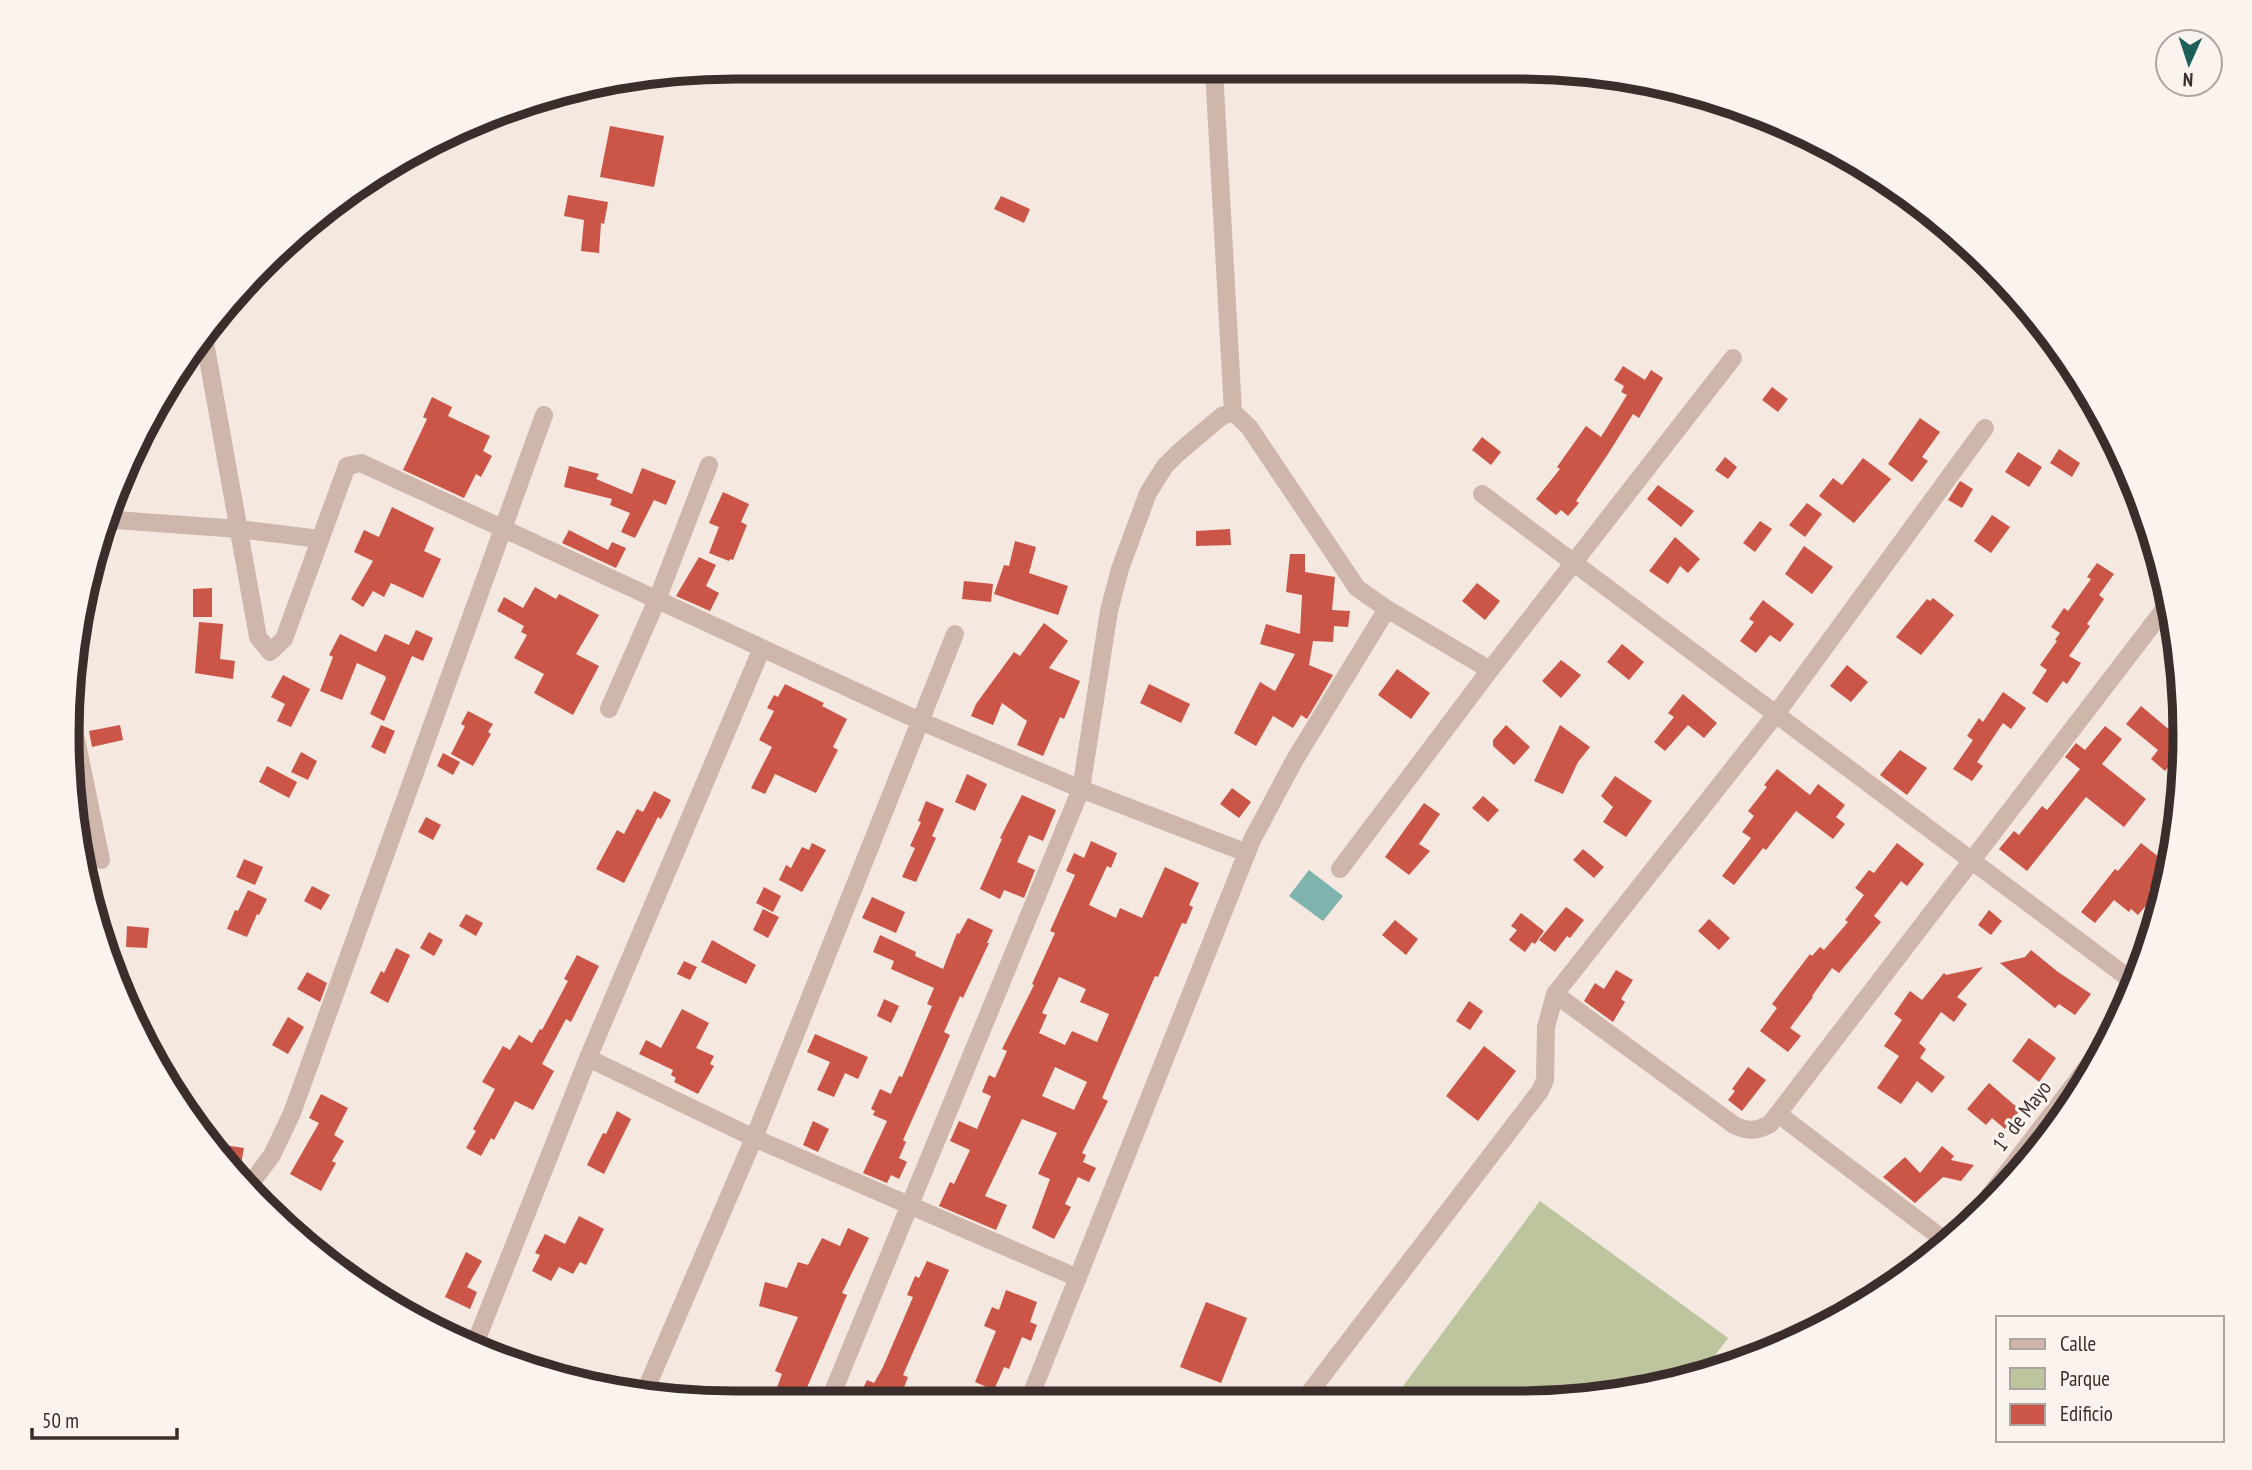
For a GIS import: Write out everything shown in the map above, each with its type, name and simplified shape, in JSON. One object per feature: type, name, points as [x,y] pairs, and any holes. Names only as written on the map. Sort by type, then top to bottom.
[{"type":"street","points":[[1214,79],[1233,412],[1249,427],[1357,587],[1387,609],[1490,670]]},
{"type":"street","points":[[206,347],[258,637],[270,652],[284,639],[347,466],[361,463],[920,720],[1081,789],[1247,853]]},
{"type":"street","points":[[1340,869],[1490,670],[1733,358]]},
{"type":"street","points":[[833,1391],[1081,789],[1109,611],[1120,569],[1148,493],[1178,453],[1222,416],[1233,412]]},
{"type":"street","points":[[253,1180],[272,1155],[292,1113],[544,415]]},
{"type":"street","points":[[1311,1391],[1540,1091],[1545,1080],[1546,1027],[1555,994],[1776,714],[1985,428]]},
{"type":"street","points":[[610,709],[657,600],[709,465]]},
{"type":"street","points":[[1482,494],[2127,977]]},
{"type":"street","points":[[116,520],[239,529],[320,539]]},
{"type":"street","points":[[1033,1391],[1247,853],[1294,761],[1387,609]]},
{"type":"street","points":[[1555,994],[1734,1125],[1745,1130],[1759,1130],[1770,1124],[2162,612]]},
{"type":"street","points":[[647,1386],[754,1138],[955,634]]},
{"type":"street","points":[[477,1338],[588,1058],[762,648]]},
{"type":"street","points":[[79,754],[102,860]]},
{"type":"street","points":[[588,1058],[754,1138],[1078,1278]]},
{"type":"street","name":"1° de Mayo","points":[[2018,1159],[2065,1096]]},
{"type":"street","points":[[1778,1114],[1940,1237]]},
{"type":"green space","points":[[1540,1201],[1728,1338],[1710,1362],[1645,1379],[1603,1386],[1560,1390],[1399,1391]]},
{"type":"water","points":[[1309,870],[1343,896],[1323,921],[1289,896]]},
{"type":"building","points":[[610,126],[664,136],[654,187],[600,177]]},
{"type":"building","points":[[568,195],[608,202],[604,224],[601,223],[599,253],[581,251],[584,220],[564,216]]},
{"type":"building","points":[[1001,196],[1030,209],[1024,223],[994,209]]},
{"type":"building","points":[[1623,366],[1645,380],[1651,370],[1663,378],[1639,418],[1633,414],[1576,501],[1579,503],[1568,516],[1561,510],[1556,515],[1536,499],[1560,469],[1557,467],[1586,426],[1601,437],[1627,395],[1621,392],[1624,386],[1614,380]]},
{"type":"building","points":[[1772,387],[1788,399],[1778,412],[1762,400]]},
{"type":"building","points":[[432,397],[452,407],[448,416],[490,436],[483,451],[492,456],[481,477],[476,474],[464,498],[403,470],[427,419],[423,417]]},
{"type":"building","points":[[1920,418],[1940,432],[1922,457],[1928,461],[1912,482],[1888,464]]},
{"type":"building","points":[[1482,437],[1501,452],[1491,465],[1472,450]]},
{"type":"building","points":[[2059,449],[2080,463],[2072,477],[2050,463]]},
{"type":"building","points":[[2018,452],[2042,467],[2029,487],[2005,472]]},
{"type":"building","points":[[1725,457],[1737,467],[1728,479],[1715,470]]},
{"type":"building","points":[[1863,458],[1891,479],[1854,523],[1819,496],[1833,478],[1842,485]]},
{"type":"building","points":[[569,466],[599,474],[596,479],[632,494],[642,468],[676,481],[666,505],[654,500],[635,538],[621,532],[630,513],[610,505],[612,499],[564,487]]},
{"type":"building","points":[[1960,481],[1973,489],[1962,508],[1948,500]]},
{"type":"building","points":[[1658,485],[1694,511],[1681,527],[1647,499]]},
{"type":"building","points":[[723,492],[749,504],[741,522],[747,525],[733,560],[729,561],[709,553],[719,527],[709,523]]},
{"type":"building","points":[[1807,503],[1822,514],[1805,537],[1789,525]]},
{"type":"building","points":[[392,507],[434,528],[424,551],[441,559],[423,598],[391,583],[384,597],[373,591],[363,607],[351,599],[373,561],[354,552],[364,530],[379,537]]},
{"type":"building","points":[[1992,515],[2010,527],[1991,553],[1974,541]]},
{"type":"building","points":[[1760,521],[1772,529],[1755,552],[1743,543]]},
{"type":"building","points":[[1230,529],[1231,545],[1196,546],[1196,531]]},
{"type":"building","points":[[569,530],[608,550],[612,542],[626,548],[616,568],[562,543]]},
{"type":"building","points":[[1675,537],[1700,559],[1688,573],[1680,566],[1668,584],[1649,571]]},
{"type":"building","points":[[1015,541],[1036,547],[1029,573],[1068,586],[1058,615],[994,594],[1004,565],[1009,566]]},
{"type":"building","points":[[1804,546],[1833,567],[1812,594],[1785,574]]},
{"type":"building","points":[[1290,554],[1305,554],[1305,572],[1335,577],[1332,610],[1350,611],[1348,627],[1334,626],[1333,642],[1313,641],[1309,665],[1333,675],[1307,719],[1301,715],[1293,728],[1273,716],[1256,746],[1234,733],[1260,682],[1275,691],[1295,654],[1260,644],[1266,624],[1300,634],[1302,595],[1286,592]]},
{"type":"building","points":[[699,557],[716,565],[706,586],[719,593],[710,611],[676,596]]},
{"type":"building","points":[[2097,563],[2114,574],[2099,595],[2104,599],[2087,624],[2090,626],[2069,656],[2081,663],[2067,684],[2063,681],[2047,703],[2032,693],[2047,670],[2040,665],[2060,633],[2051,627],[2064,608],[2068,611],[2091,579],[2087,577]]},
{"type":"building","points":[[964,581],[993,584],[991,602],[962,599]]},
{"type":"building","points":[[1477,583],[1500,601],[1485,620],[1462,601]]},
{"type":"building","points":[[535,587],[556,599],[559,594],[599,615],[576,654],[599,666],[573,715],[534,693],[544,674],[514,658],[527,635],[521,632],[524,626],[497,611],[504,597],[523,608]]},
{"type":"building","points":[[212,588],[212,617],[193,617],[193,589]]},
{"type":"building","points":[[1933,598],[1954,615],[1921,655],[1896,637],[1927,599],[1930,601]]},
{"type":"building","points":[[1763,600],[1794,624],[1780,642],[1770,635],[1756,653],[1740,641],[1754,622],[1749,619]]},
{"type":"building","points":[[199,622],[223,624],[220,659],[235,661],[233,679],[195,673]]},
{"type":"building","points":[[1044,623],[1068,641],[1049,668],[1080,681],[1064,719],[1060,717],[1043,756],[1017,745],[1027,721],[1002,703],[993,725],[971,716],[976,704],[1014,652],[1020,656]]},
{"type":"building","points":[[416,630],[433,638],[423,661],[412,656],[384,721],[370,714],[385,676],[357,663],[342,700],[320,691],[333,657],[329,655],[340,634],[376,652],[385,634],[409,645]]},
{"type":"building","points":[[1622,644],[1644,662],[1629,680],[1607,662]]},
{"type":"building","points":[[1561,660],[1581,675],[1561,698],[1542,681]]},
{"type":"building","points":[[1847,665],[1868,682],[1851,702],[1830,686]]},
{"type":"building","points":[[1397,669],[1430,693],[1411,719],[1378,695]]},
{"type":"building","points":[[283,675],[310,689],[291,727],[277,721],[285,704],[271,697]]},
{"type":"building","points":[[785,684],[824,703],[822,706],[847,719],[833,747],[838,750],[816,793],[775,774],[765,794],[751,788],[772,747],[759,740],[774,711],[767,708],[774,695],[778,697]]},
{"type":"building","points":[[1149,684],[1190,704],[1181,723],[1140,703]]},
{"type":"building","points":[[2003,692],[2026,708],[2011,729],[2003,723],[1977,762],[1983,766],[1972,781],[1953,769],[1973,740],[1967,736],[1979,718],[1983,722]]},
{"type":"building","points":[[1683,694],[1717,723],[1704,738],[1688,725],[1665,751],[1654,742],[1674,717],[1668,713]]},
{"type":"building","points":[[2141,706],[2173,731],[2172,762],[2165,771],[2151,759],[2158,750],[2126,724]]},
{"type":"building","points":[[468,711],[493,724],[488,732],[491,734],[473,766],[451,754],[465,726],[461,724]]},
{"type":"building","points":[[120,725],[123,740],[92,747],[89,731]]},
{"type":"building","points":[[381,725],[395,731],[385,754],[371,747]]},
{"type":"building","points":[[1506,725],[1530,747],[1514,765],[1493,746],[1493,740]]},
{"type":"building","points":[[1560,725],[1590,747],[1578,762],[1563,794],[1534,781]]},
{"type":"building","points":[[2105,726],[2122,739],[2102,764],[2146,799],[2124,827],[2086,797],[2027,871],[1999,849],[2014,831],[2019,835],[2042,806],[2047,810],[2080,769],[2065,757],[2076,743],[2085,750]]},
{"type":"building","points":[[1900,750],[1927,768],[1907,795],[1880,775]]},
{"type":"building","points":[[301,752],[317,761],[308,780],[291,772]]},
{"type":"building","points":[[443,753],[460,762],[453,775],[437,766]]},
{"type":"building","points":[[267,766],[297,782],[289,798],[259,782]]},
{"type":"building","points":[[1777,769],[1810,795],[1818,784],[1845,805],[1836,817],[1845,824],[1833,839],[1796,811],[1734,885],[1722,876],[1751,838],[1742,832],[1754,816],[1748,811]]},
{"type":"building","points":[[967,774],[987,784],[975,811],[955,802]]},
{"type":"building","points":[[1615,776],[1652,801],[1626,837],[1603,822],[1613,807],[1601,796]]},
{"type":"building","points":[[1232,788],[1251,802],[1239,818],[1220,804]]},
{"type":"building","points":[[654,791],[671,800],[661,819],[658,817],[624,883],[596,869],[617,830],[624,834],[637,809],[643,812]]},
{"type":"building","points":[[1022,795],[1056,810],[1043,841],[1029,835],[1017,862],[1035,870],[1024,898],[1004,890],[1000,899],[980,889],[1002,839],[1000,838]]},
{"type":"building","points":[[1483,796],[1499,810],[1488,822],[1472,808]]},
{"type":"building","points":[[926,801],[944,809],[932,836],[936,838],[916,882],[902,877],[915,848],[910,846],[921,822],[918,821]]},
{"type":"building","points":[[1424,803],[1440,814],[1419,844],[1430,851],[1409,875],[1385,857]]},
{"type":"building","points":[[426,817],[441,825],[433,840],[418,832]]},
{"type":"building","points":[[1091,841],[1117,853],[1111,868],[1107,866],[1089,905],[1116,918],[1120,908],[1142,918],[1165,867],[1199,883],[1189,905],[1193,907],[1186,924],[1182,923],[1158,977],[1155,976],[1102,1098],[1108,1101],[1082,1153],[1086,1155],[1083,1162],[1096,1168],[1089,1182],[1078,1177],[1065,1204],[1071,1207],[1054,1239],[1032,1228],[1050,1179],[1038,1174],[1057,1133],[1022,1119],[985,1196],[1007,1205],[996,1230],[939,1206],[950,1182],[954,1184],[970,1150],[950,1141],[959,1121],[977,1129],[991,1096],[982,1092],[989,1075],[995,1078],[1007,1051],[1002,1049],[1034,985],[1032,984],[1055,933],[1050,931],[1075,875],[1066,871],[1074,853],[1084,858]],"holes":[[[1059,977],[1086,989],[1080,1002],[1109,1014],[1097,1042],[1072,1031],[1065,1045],[1039,1033],[1047,1015],[1042,1013]],[[1055,1067],[1087,1082],[1074,1110],[1042,1096]]]},
{"type":"building","points":[[812,843],[826,850],[802,892],[779,880],[786,865],[791,868],[802,847],[809,850]]},
{"type":"building","points":[[1897,843],[1924,864],[1907,886],[1901,881],[1874,916],[1881,922],[1839,973],[1832,968],[1790,1028],[1801,1036],[1788,1052],[1760,1031],[1777,1008],[1772,1004],[1810,954],[1812,956],[1820,947],[1824,950],[1848,922],[1845,920],[1864,895],[1855,888],[1869,870],[1874,873]]},
{"type":"building","points":[[2141,843],[2162,859],[2157,880],[2149,890],[2154,894],[2153,898],[2138,915],[2131,909],[2129,912],[2114,900],[2095,923],[2081,912],[2115,869],[2118,871]]},
{"type":"building","points":[[1583,849],[1604,867],[1594,878],[1573,860]]},
{"type":"building","points":[[244,859],[263,867],[255,885],[236,877]]},
{"type":"building","points":[[312,886],[330,895],[321,910],[304,901]]},
{"type":"building","points":[[764,887],[781,896],[773,912],[756,903]]},
{"type":"building","points":[[248,890],[267,899],[247,937],[227,929]]},
{"type":"building","points":[[872,897],[905,912],[896,933],[862,918]]},
{"type":"building","points":[[1566,907],[1584,920],[1555,952],[1539,940]]},
{"type":"building","points":[[763,909],[779,917],[768,938],[753,930]]},
{"type":"building","points":[[1989,910],[2002,921],[1991,935],[1978,925]]},
{"type":"building","points":[[1521,913],[1544,931],[1525,952],[1509,940],[1517,930],[1511,926]]},
{"type":"building","points":[[466,914],[483,923],[476,936],[459,926]]},
{"type":"building","points":[[968,918],[993,930],[963,998],[960,996],[944,1032],[950,1035],[903,1140],[906,1142],[899,1158],[907,1162],[899,1179],[891,1175],[887,1183],[863,1173],[887,1121],[873,1115],[875,1111],[871,1109],[880,1089],[891,1094],[899,1076],[902,1077],[932,1006],[927,1004],[934,988],[891,969],[894,961],[873,952],[880,935],[916,952],[915,956],[943,969],[957,933],[959,934]]},
{"type":"building","points":[[1709,919],[1730,938],[1719,950],[1698,931]]},
{"type":"building","points":[[1395,920],[1418,939],[1406,955],[1382,935]]},
{"type":"building","points":[[127,926],[149,928],[147,948],[126,947]]},
{"type":"building","points":[[429,932],[443,940],[434,956],[420,948]]},
{"type":"building","points":[[712,940],[756,965],[746,984],[701,962]]},
{"type":"building","points":[[396,948],[410,955],[388,1003],[370,993],[381,971],[384,973]]},
{"type":"building","points":[[2031,950],[2091,994],[2075,1015],[2059,1004],[2055,1008],[2000,963],[2025,957]]},
{"type":"building","points":[[577,955],[599,966],[571,1022],[566,1019],[542,1064],[554,1071],[533,1110],[515,1101],[494,1140],[491,1138],[481,1156],[466,1148],[495,1089],[482,1082],[503,1046],[510,1050],[519,1035],[532,1043],[540,1029],[542,1030],[568,981],[564,979]]},
{"type":"building","points":[[684,961],[697,967],[690,980],[677,974]]},
{"type":"building","points":[[1983,967],[1957,997],[1967,1004],[1954,1022],[1941,1012],[1919,1043],[1926,1049],[1920,1058],[1945,1077],[1932,1093],[1917,1081],[1901,1104],[1877,1088],[1899,1056],[1884,1046],[1902,1020],[1894,1014],[1910,991],[1922,1000],[1944,973],[1946,975]]},
{"type":"building","points":[[1616,970],[1633,980],[1621,999],[1625,1002],[1613,1022],[1584,1001],[1595,983],[1604,989]]},
{"type":"building","points":[[307,972],[327,983],[320,1002],[297,989]]},
{"type":"building","points":[[884,999],[899,1006],[891,1023],[877,1016]]},
{"type":"building","points":[[1469,1001],[1483,1011],[1470,1030],[1456,1021]]},
{"type":"building","points":[[682,1009],[709,1023],[696,1048],[714,1056],[710,1064],[714,1066],[698,1094],[674,1082],[676,1078],[671,1075],[673,1070],[639,1054],[646,1040],[661,1048]]},
{"type":"building","points":[[288,1017],[304,1027],[288,1054],[272,1045]]},
{"type":"building","points":[[815,1034],[868,1057],[858,1079],[845,1073],[834,1097],[817,1090],[830,1062],[807,1052]]},
{"type":"building","points":[[2029,1038],[2056,1058],[2039,1082],[2012,1061]]},
{"type":"building","points":[[1484,1046],[1516,1071],[1478,1121],[1446,1096]]},
{"type":"building","points":[[1748,1067],[1766,1080],[1742,1111],[1728,1100],[1735,1091],[1732,1089]]},
{"type":"building","points":[[1989,1083],[2020,1110],[2005,1129],[1992,1118],[1986,1125],[1967,1109]]},
{"type":"building","points":[[321,1094],[348,1108],[334,1135],[344,1141],[332,1161],[336,1163],[321,1191],[290,1174],[319,1123],[309,1118]]},
{"type":"building","points":[[617,1111],[631,1119],[604,1174],[587,1165]]},
{"type":"building","points":[[813,1121],[829,1129],[818,1152],[803,1145]]},
{"type":"building","points":[[223,1145],[244,1148],[241,1166]]},
{"type":"building","points":[[1942,1146],[1954,1156],[1951,1160],[1974,1165],[1961,1181],[1943,1177],[1915,1203],[1883,1177],[1905,1157],[1920,1173]]},
{"type":"building","points":[[579,1216],[604,1229],[586,1265],[580,1262],[573,1274],[559,1267],[551,1281],[532,1271],[540,1255],[535,1253],[545,1234],[565,1244]]},
{"type":"building","points":[[848,1228],[869,1238],[842,1293],[847,1295],[805,1391],[776,1391],[782,1374],[775,1371],[798,1317],[759,1306],[765,1282],[787,1288],[798,1262],[808,1265],[822,1238],[840,1246]]},
{"type":"building","points":[[466,1252],[482,1261],[467,1287],[477,1292],[470,1309],[445,1297]]},
{"type":"building","points":[[927,1261],[949,1270],[903,1375],[908,1377],[903,1391],[862,1391],[867,1380],[874,1383],[883,1367],[913,1297],[907,1295],[915,1276],[919,1278]]},
{"type":"building","points":[[1006,1290],[1037,1302],[1030,1322],[1037,1325],[1031,1341],[1022,1337],[1009,1369],[1004,1367],[994,1390],[975,1382],[996,1331],[984,1326],[992,1307],[999,1310]]},
{"type":"building","points":[[1206,1302],[1247,1318],[1221,1383],[1180,1367]]}]
